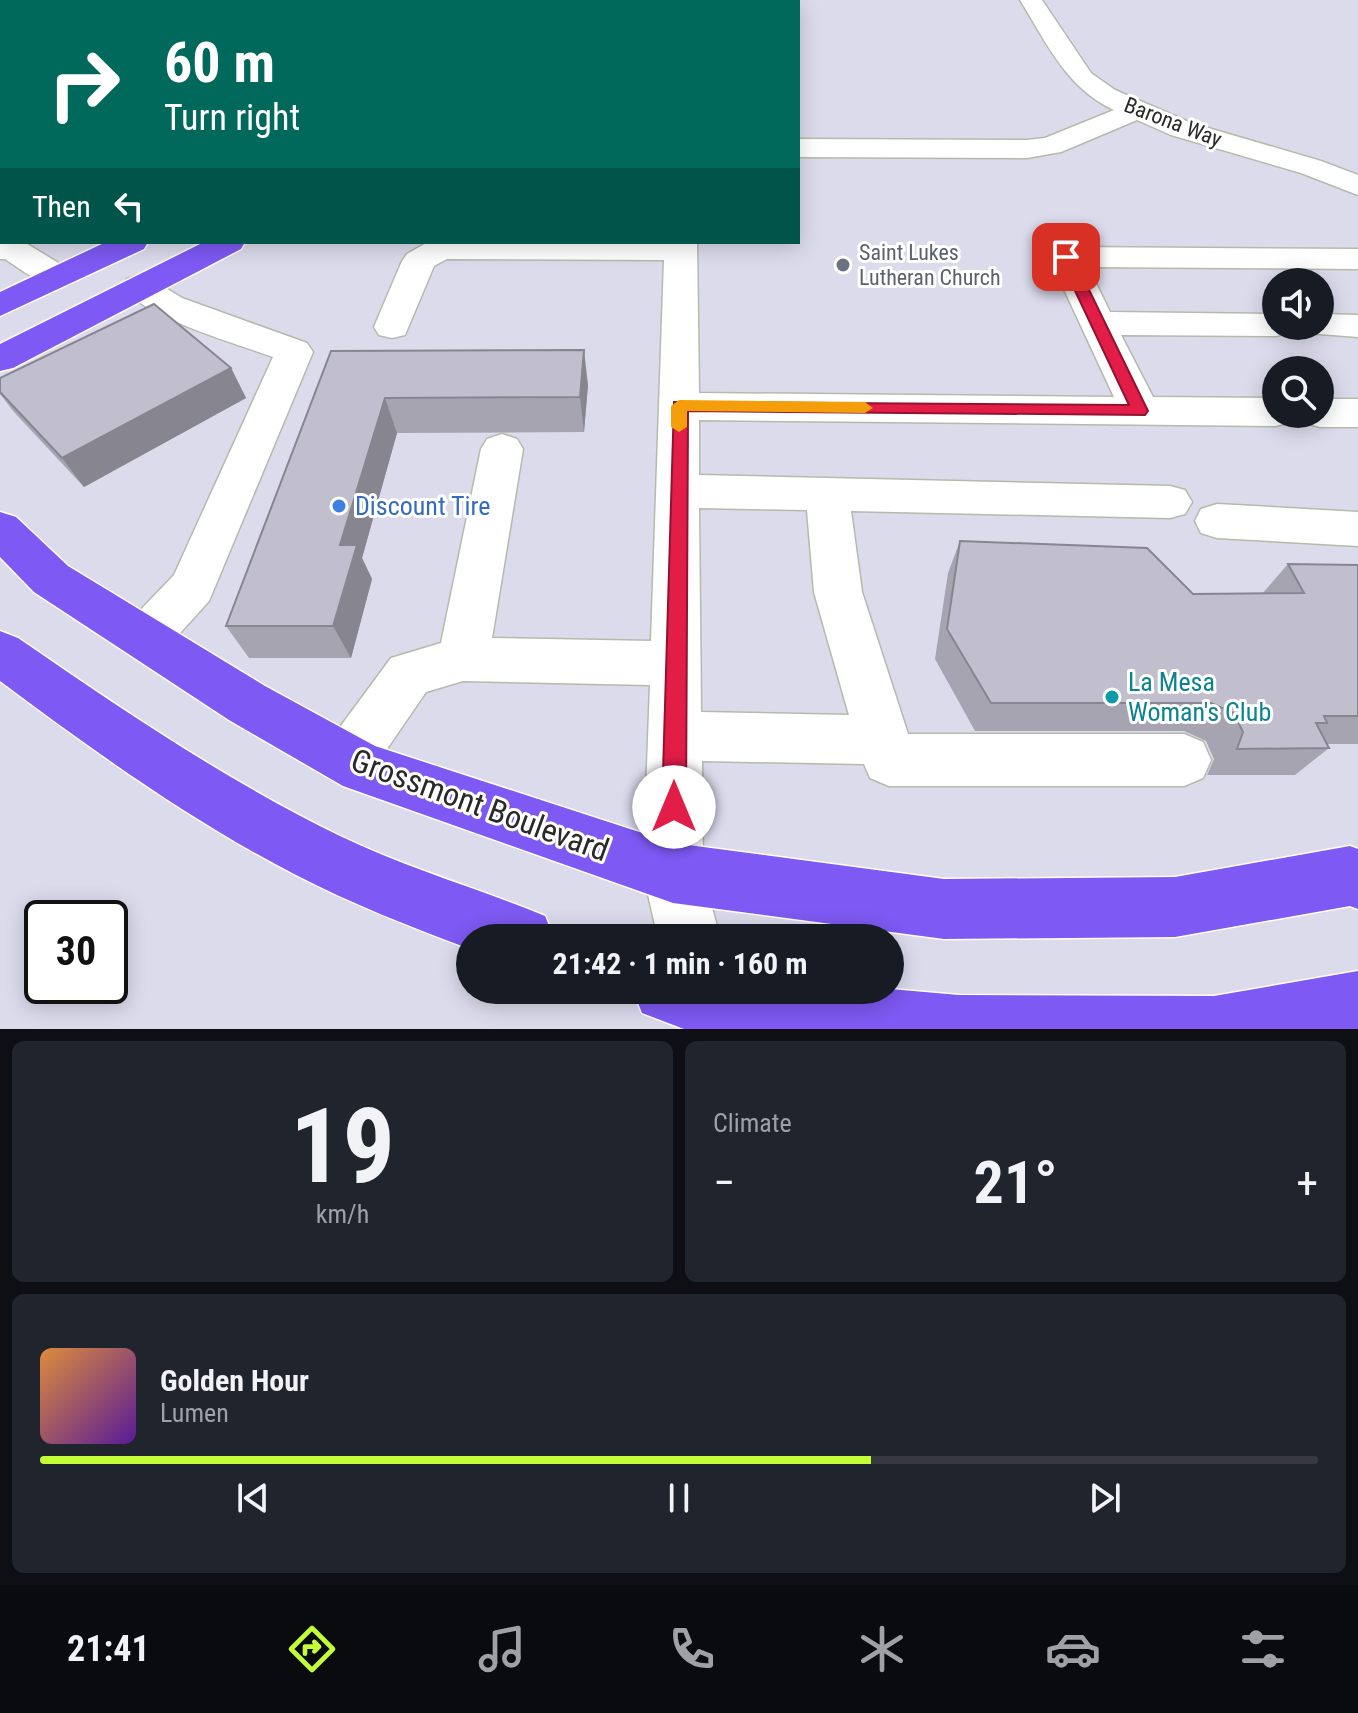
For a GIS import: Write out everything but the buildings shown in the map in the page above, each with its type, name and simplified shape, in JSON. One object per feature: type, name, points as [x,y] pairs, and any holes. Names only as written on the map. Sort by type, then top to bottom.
[{"type":"main road","points":[[0,305],[128,244]]},
{"type":"main road","points":[[0,359],[225,244]]},
{"type":"main road","name":"Grossmont Boulevard","points":[[0,529],[51,579],[247,703],[362,768],[673,873],[944,909],[1175,907],[1350,876],[1358,879]]},
{"type":"main road","points":[[0,653],[109,732],[293,843],[412,897],[485,924]]},
{"type":"main road","points":[[696,1004],[959,1028],[1214,1029],[1358,1003]]},
{"type":"street","name":"Barona Way","points":[[1031,0],[1082,78],[1106,96],[1181,129],[1311,167],[1358,186]]},
{"type":"street","points":[[800,148],[1027,149],[1051,146],[1137,110]]},
{"type":"street","points":[[392,327],[419,261],[440,249],[681,246],[673,873],[686,924]]},
{"type":"street","points":[[0,249],[12,249],[58,277]]},
{"type":"street","points":[[1140,411],[1066,257],[1358,259]]},
{"type":"street","points":[[139,286],[170,306],[294,352],[192,587],[145,638]]},
{"type":"street","points":[[1097,323],[1262,325]]},
{"type":"street","points":[[1334,325],[1358,326]]},
{"type":"street","points":[[679,406],[1262,412]]},
{"type":"street","points":[[1334,413],[1358,413]]},
{"type":"street","points":[[463,659],[502,449]]},
{"type":"street","points":[[678,491],[1170,502]]},
{"type":"street","points":[[827,494],[838,592],[889,760],[1184,760]]},
{"type":"street","points":[[1217,521],[1358,529]]},
{"type":"street","points":[[348,760],[409,674],[463,659],[675,664]]},
{"type":"street","points":[[675,736],[882,740]]},
{"type":"slow traffic","points":[[679,427],[679,406],[865,408]]},
{"type":"place","name":"Saint Lukes Lutheran Church","points":[[843,265]]},
{"type":"place","name":"Discount Tire","points":[[339,506]]},
{"type":"place","name":"La Mesa Woman's Club","points":[[1112,697]]},
{"type":"route","points":[[674,807],[679,406],[1140,411],[1066,257]]}]
